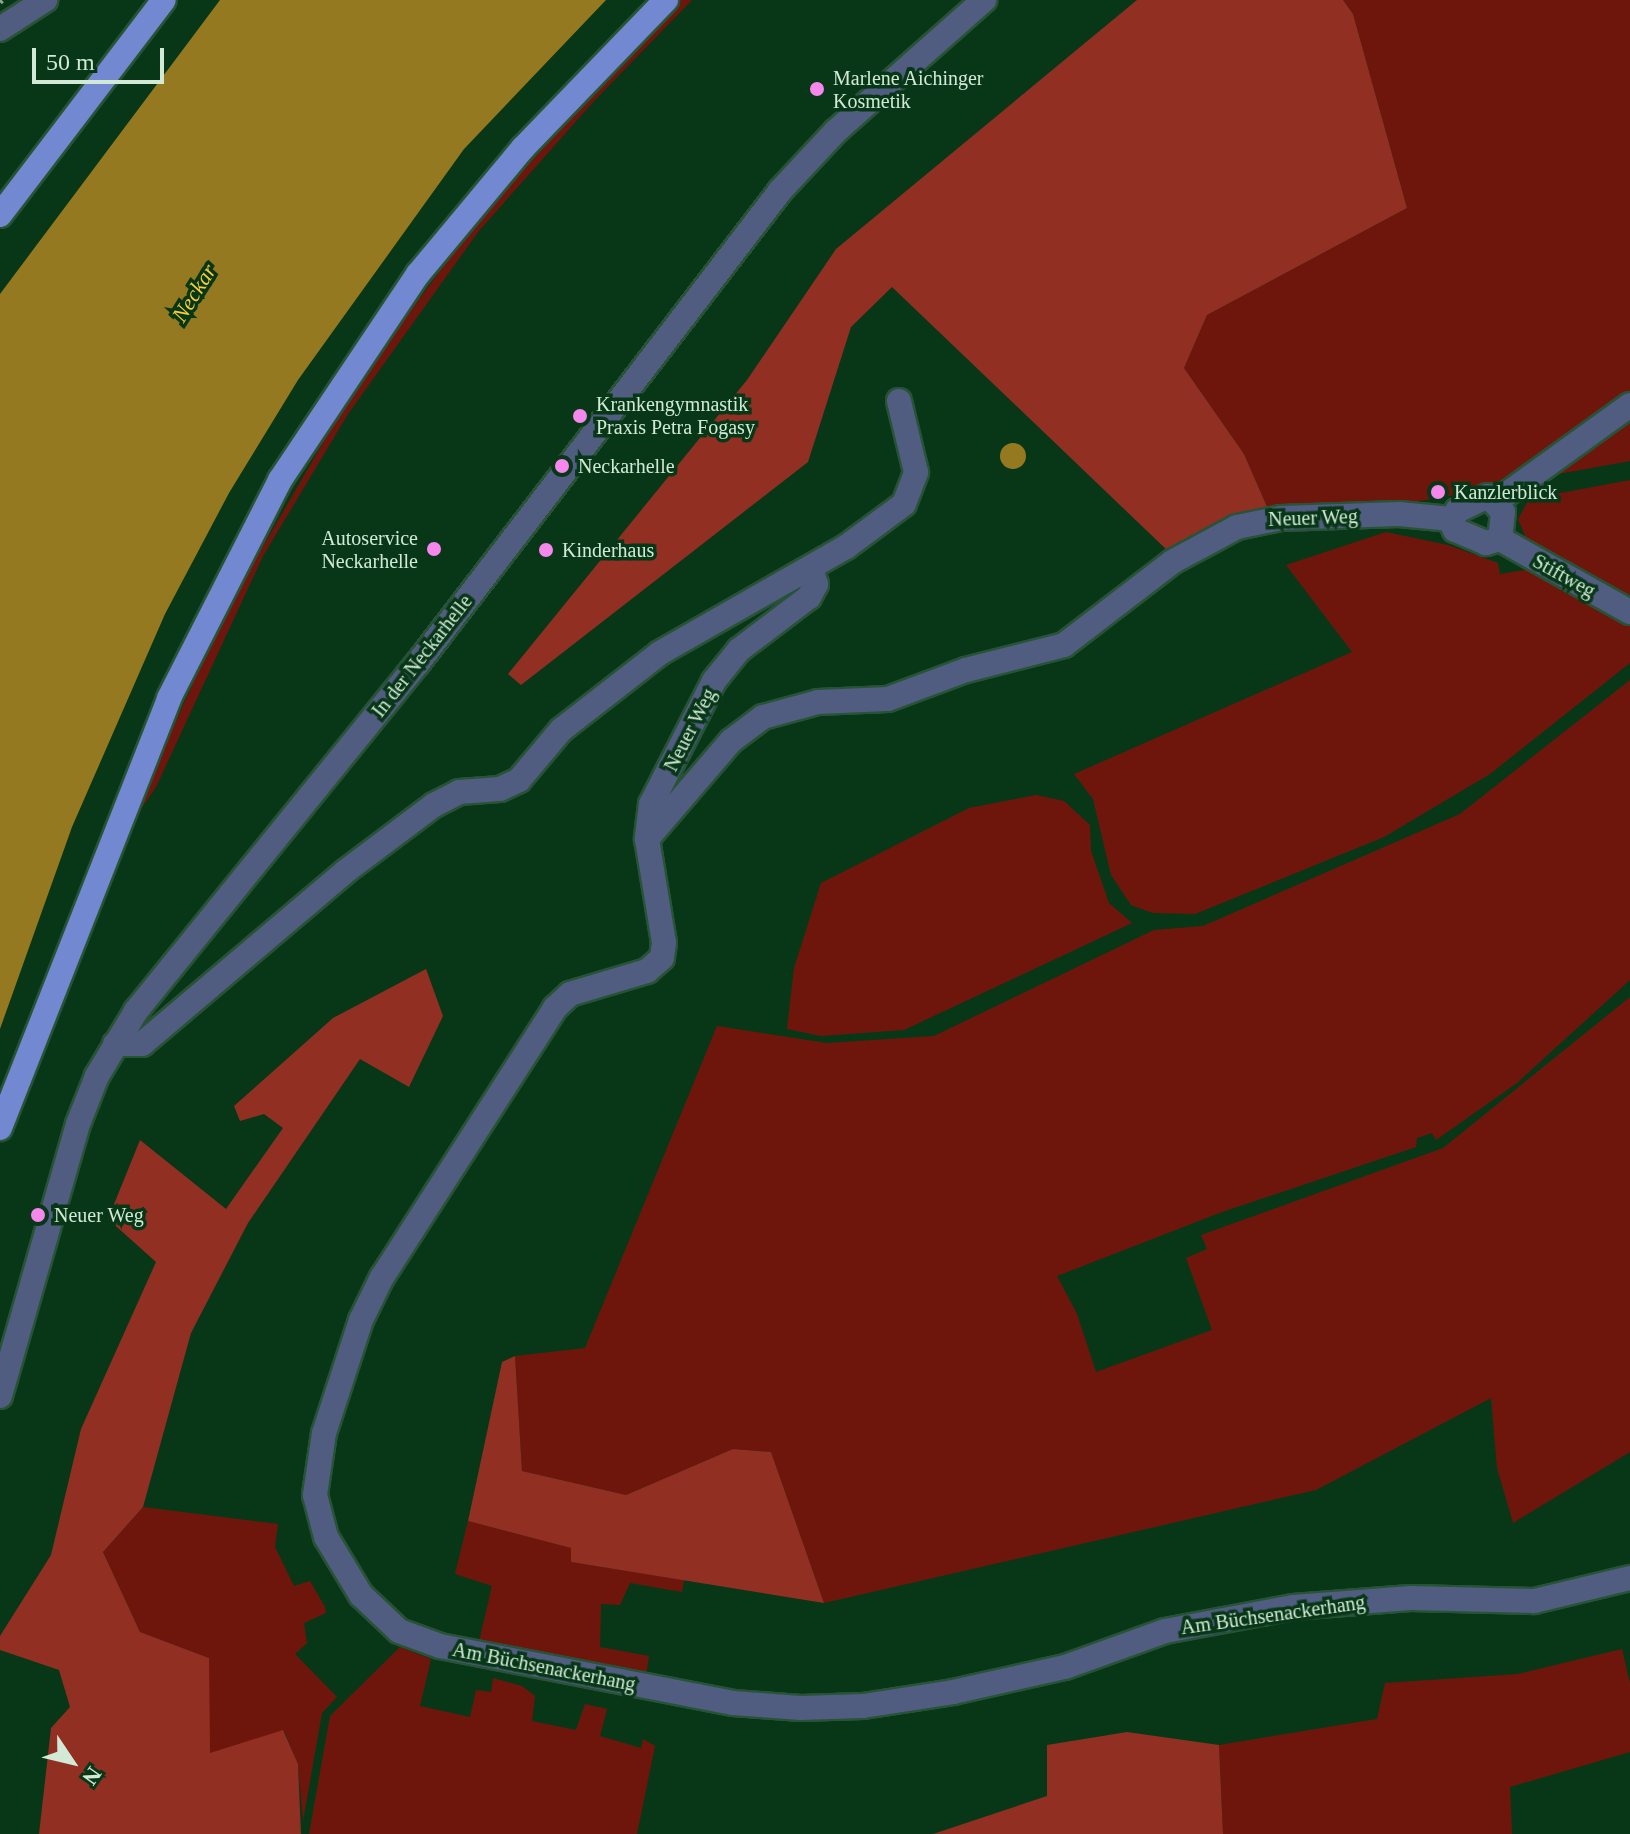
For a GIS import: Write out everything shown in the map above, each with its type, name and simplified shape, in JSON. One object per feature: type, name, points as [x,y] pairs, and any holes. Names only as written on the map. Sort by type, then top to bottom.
[{"type":"main road","points":[[0,1128],[151,738],[198,634],[280,480],[418,274],[523,148],[666,0]]},
{"type":"main road","points":[[0,215],[162,1]]},
{"type":"street","points":[[2,22],[45,0]]},
{"type":"street","name":"In der Neckarhelle","points":[[0,1396],[78,1124],[115,1044],[153,989],[585,450],[780,191],[836,131],[984,0]]},
{"type":"street","points":[[115,1044],[142,1044],[346,871],[434,805],[459,792],[500,789],[519,780],[561,730],[660,653],[811,568],[881,522],[913,491],[914,461],[899,401]]},
{"type":"street","points":[[1497,501],[1630,405]]},
{"type":"street","points":[[1451,519],[1471,500],[1486,496],[1497,501],[1505,518],[1500,539]]},
{"type":"street","name":"Neuer Weg","points":[[647,839],[731,741],[763,717],[818,702],[888,699],[966,670],[1064,645],[1172,562],[1237,527],[1281,518],[1399,514],[1451,519]]},
{"type":"street","name":"Stiftweg","points":[[1451,519],[1455,530],[1471,539],[1490,543],[1500,539],[1630,612]]},
{"type":"street","name":"Neuer Weg","points":[[647,839],[651,804],[714,681],[739,650],[809,597],[816,584],[811,568]]},
{"type":"street","name":"Am Büchsenackerhang","points":[[647,839],[664,943],[662,958],[647,971],[570,994],[548,1017],[382,1277],[333,1402],[317,1462],[316,1510],[352,1583],[393,1627],[422,1641],[518,1664],[733,1703],[863,1706],[1050,1671],[1155,1634],[1253,1614],[1365,1600],[1534,1601],[1630,1578]]},
{"type":"shaded area","points":[[681,0],[692,0],[594,101],[478,232],[348,414],[263,556],[156,787],[127,830],[226,610],[357,384],[481,215]]},
{"type":"shaded area","points":[[1137,0],[1343,0],[1353,14],[1407,208],[1207,315],[1184,368],[1244,454],[1268,509],[1227,521],[1168,551],[892,287],[851,327],[808,462],[521,685],[508,674],[747,380],[836,249]]},
{"type":"shaded area","points":[[1343,0],[1630,0],[1630,396],[1485,490],[1383,507],[1268,509],[1244,454],[1184,368],[1207,315],[1407,208],[1353,14]]},
{"type":"shaded area","points":[[1630,416],[1630,461],[1536,478]]},
{"type":"shaded area","points":[[1630,480],[1630,601],[1526,538],[1518,519],[1529,499]]},
{"type":"shaded area","points":[[1386,532],[1448,545],[1498,563],[1500,574],[1543,567],[1630,616],[1630,663],[1490,774],[1384,837],[1195,914],[1153,913],[1131,905],[1111,875],[1093,799],[1074,774],[1352,652],[1286,565]]},
{"type":"shaded area","points":[[1630,680],[1630,980],[1517,1083],[1436,1140],[1432,1133],[1417,1138],[1416,1147],[1222,1212],[1057,1276],[1077,1314],[1096,1372],[1212,1330],[1186,1258],[1207,1249],[1201,1235],[1443,1148],[1630,997],[1630,1452],[1513,1523],[1497,1468],[1491,1398],[1316,1490],[824,1603],[771,1452],[733,1449],[626,1495],[522,1471],[515,1356],[585,1348],[717,1026],[827,1043],[934,1036],[1154,930],[1203,926],[1460,814]]},
{"type":"shaded area","points":[[1036,795],[1064,801],[1090,825],[1091,851],[1109,903],[1132,923],[904,1030],[821,1036],[787,1029],[794,968],[821,883],[969,808]]},
{"type":"shaded area","points":[[426,969],[443,1016],[409,1087],[360,1059],[248,1223],[191,1333],[143,1507],[103,1552],[140,1632],[209,1658],[210,1753],[283,1730],[298,1764],[301,1834],[39,1834],[51,1728],[70,1707],[59,1670],[0,1650],[0,1636],[51,1555],[81,1429],[156,1262],[108,1219],[140,1140],[226,1209],[283,1128],[264,1114],[240,1121],[234,1106],[333,1018]]},
{"type":"shaded area","points":[[515,1356],[522,1471],[626,1495],[733,1449],[771,1452],[824,1603],[571,1562],[571,1548],[468,1521],[502,1362]]},
{"type":"shaded area","points":[[143,1507],[278,1524],[275,1547],[294,1586],[310,1581],[325,1607],[326,1613],[304,1623],[307,1643],[295,1654],[337,1697],[322,1713],[303,1821],[298,1764],[284,1731],[209,1754],[209,1658],[140,1632],[103,1552]]},
{"type":"shaded area","points":[[468,1521],[572,1548],[571,1562],[684,1580],[682,1592],[630,1583],[620,1605],[601,1604],[600,1647],[649,1656],[646,1676],[478,1646],[492,1586],[455,1574]]},
{"type":"shaded area","points":[[400,1647],[431,1659],[420,1706],[470,1717],[476,1690],[491,1692],[493,1678],[522,1686],[535,1696],[532,1721],[576,1730],[585,1704],[607,1709],[600,1736],[641,1748],[643,1739],[655,1746],[637,1834],[309,1834],[330,1716]]},
{"type":"shaded area","points":[[1622,1649],[1630,1683],[1630,1752],[1510,1787],[1512,1834],[1223,1834],[1219,1745],[1377,1719],[1385,1683],[1518,1674]]},
{"type":"shaded area","points":[[1127,1732],[1219,1745],[1223,1834],[933,1834],[1047,1796],[1047,1745]]},
{"type":"water","name":"Neckar","points":[[220,0],[606,0],[464,149],[298,380],[229,493],[165,614],[72,827],[0,1029],[0,294]]},
{"type":"water","points":[[1013,443],[1022,447],[1026,456],[1022,465],[1013,469],[1004,465],[1000,456],[1004,447]]},
{"type":"place","name":"Marlene Aichinger Kosmetik","points":[[817,89]]},
{"type":"place","name":"Krankengymnastik Praxis Petra Fogasy","points":[[580,416]]},
{"type":"place","name":"Neckarhelle","points":[[562,466]]},
{"type":"place","name":"Kanzlerblick","points":[[1438,492]]},
{"type":"place","name":"Autoservice Neckarhelle","points":[[434,549]]},
{"type":"place","name":"Kinderhaus","points":[[546,550]]},
{"type":"place","name":"Neuer Weg","points":[[38,1215]]}]
